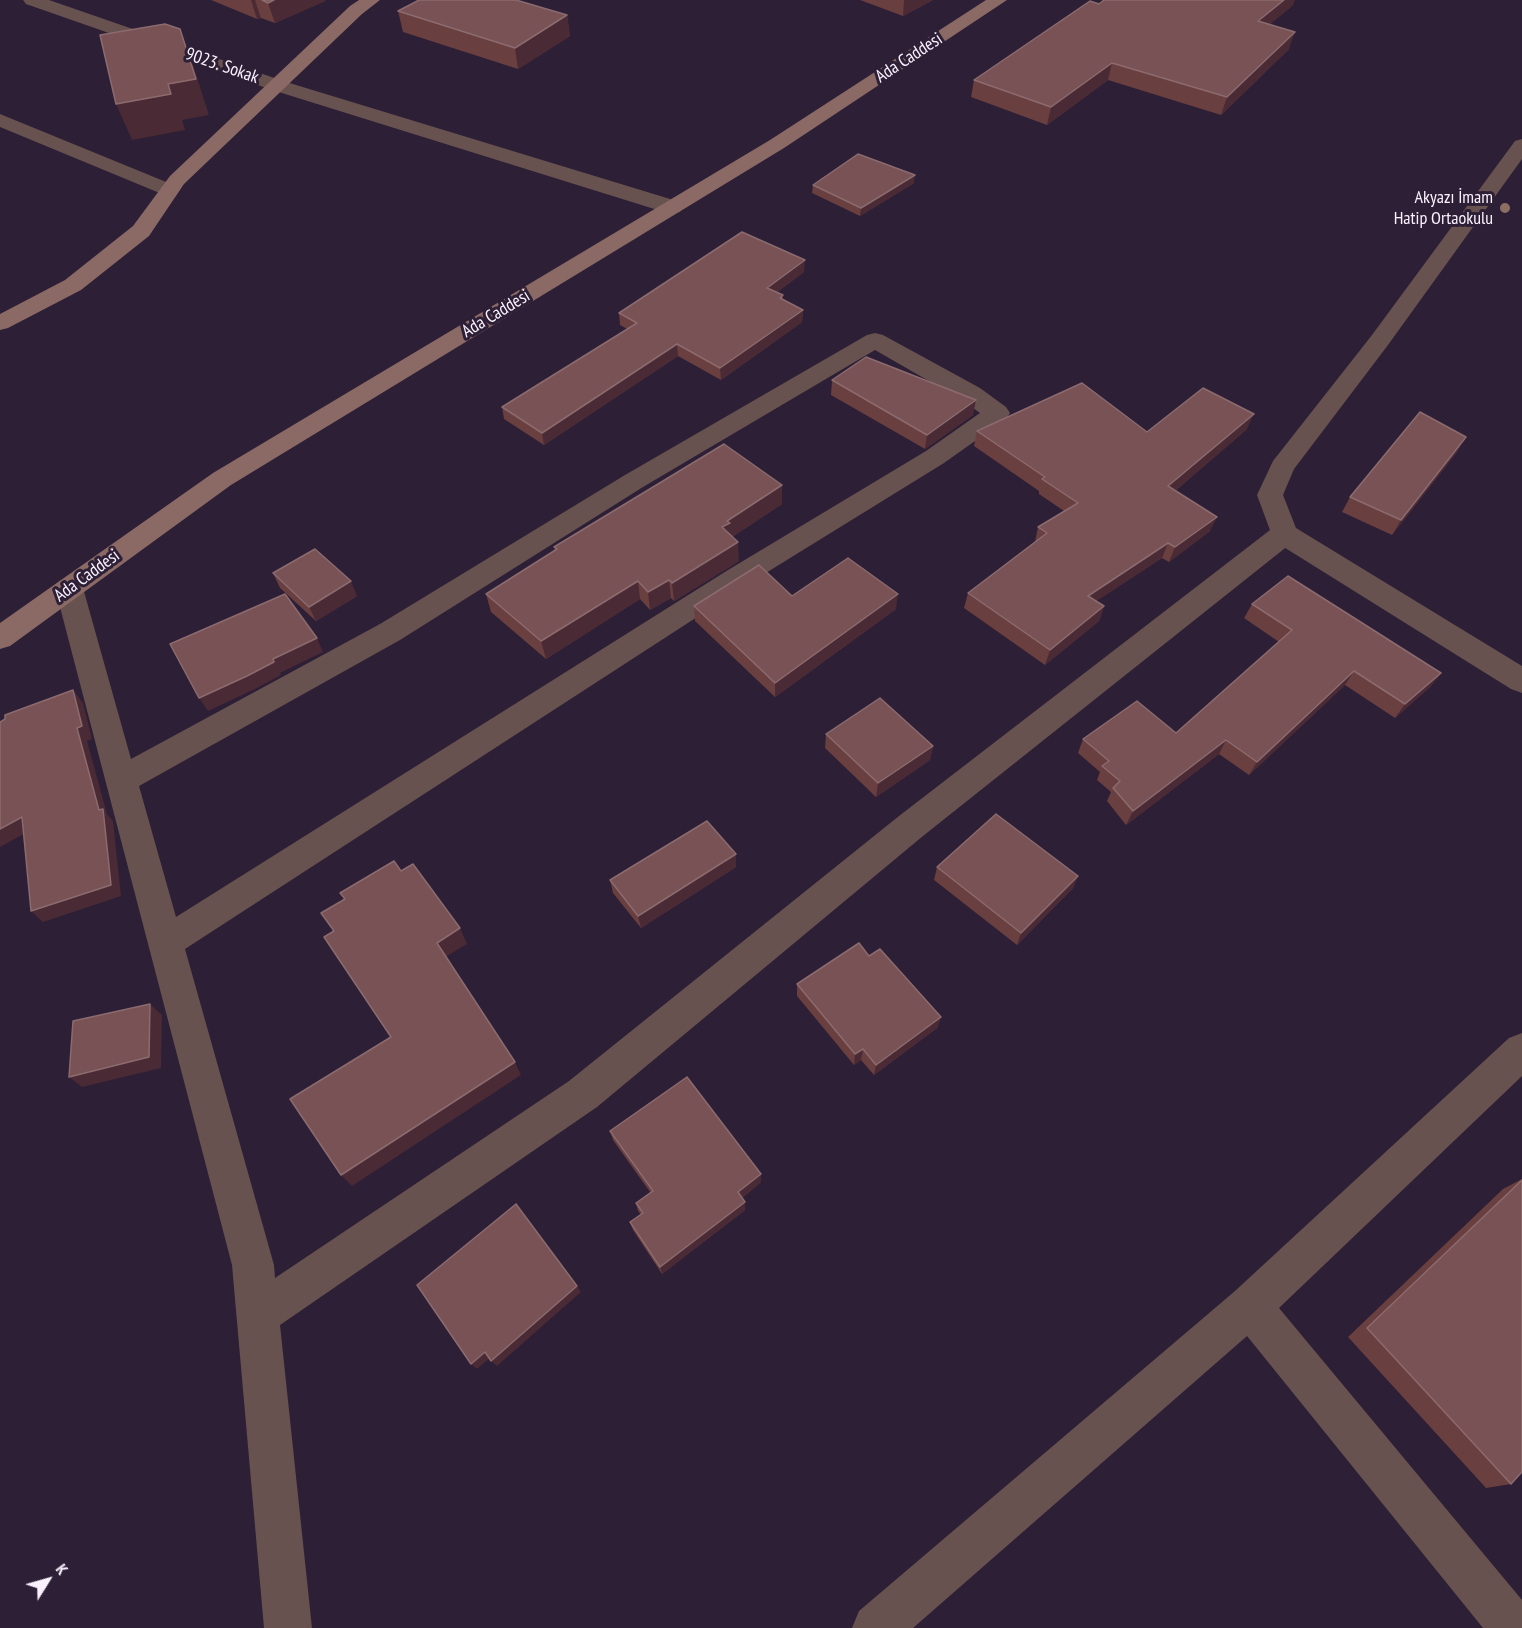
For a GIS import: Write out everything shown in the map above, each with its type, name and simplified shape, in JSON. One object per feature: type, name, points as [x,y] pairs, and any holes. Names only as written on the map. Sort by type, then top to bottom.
[{"type":"main road","points":[[0,323],[73,285],[141,231],[177,180],[356,10],[371,0]]},
{"type":"main road","name":"Ada Caddesi","points":[[0,638],[222,480],[777,144],[998,0]]},
{"type":"street","name":"9023. Sokak","points":[[32,0],[276,85],[672,207]]},
{"type":"street","points":[[0,120],[169,190]]},
{"type":"street","points":[[1520,676],[1284,534],[1270,495],[1282,467],[1380,340],[1522,145]]},
{"type":"street","points":[[121,780],[390,632],[634,481],[875,340],[971,394],[997,413],[935,457],[738,577],[165,943]]},
{"type":"street","points":[[258,1315],[583,1094],[911,825],[1284,534]]},
{"type":"street","points":[[69,588],[253,1264],[288,1628]]},
{"type":"street","points":[[876,1628],[1250,1306],[1522,1051]]},
{"type":"street","points":[[1250,1306],[1514,1628]]},
{"type":"building","points":[[419,0],[516,0],[567,15],[515,48],[398,11]]},
{"type":"building","points":[[1104,0],[1284,0],[1258,21],[1295,32],[1227,97],[1112,63],[1051,107],[974,80],[1090,1],[1099,4]]},
{"type":"building","points":[[165,24],[180,29],[196,79],[168,84],[171,94],[116,104],[100,35]]},
{"type":"building","points":[[858,154],[915,175],[861,208],[813,185]]},
{"type":"building","points":[[742,232],[805,260],[767,288],[783,295],[780,298],[803,310],[720,368],[677,344],[542,433],[502,407],[637,323],[619,313]]},
{"type":"building","points":[[866,357],[976,400],[927,435],[832,380]]},
{"type":"building","points":[[1082,383],[1147,432],[1203,388],[1254,414],[1168,486],[1217,517],[1175,547],[1168,543],[1088,596],[1104,606],[1050,650],[968,593],[1047,533],[1038,527],[1078,503],[1042,479],[1045,477],[977,431]]},
{"type":"building","points":[[1420,412],[1466,437],[1401,520],[1350,497]]},
{"type":"building","points":[[724,444],[782,485],[727,521],[730,523],[722,527],[738,542],[672,583],[669,580],[648,592],[638,581],[541,641],[486,594],[557,549],[554,547]]},
{"type":"building","points":[[315,549],[351,581],[309,607],[273,573]]},
{"type":"building","points":[[848,558],[898,594],[775,683],[694,606],[759,565],[792,596]]},
{"type":"building","points":[[1288,576],[1441,673],[1405,704],[1354,671],[1257,762],[1226,740],[1133,811],[1113,788],[1120,781],[1102,766],[1109,761],[1083,739],[1137,701],[1176,733],[1292,630],[1252,604]]},
{"type":"building","points":[[285,594],[317,638],[273,659],[274,662],[247,676],[199,698],[170,644]]},
{"type":"building","points":[[73,690],[82,726],[77,728],[99,810],[103,809],[111,885],[31,911],[22,817],[0,829],[0,722],[5,719],[5,715]]},
{"type":"building","points":[[880,698],[933,746],[878,783],[826,734]]},
{"type":"building","points":[[996,814],[1078,876],[1021,933],[937,867]]},
{"type":"building","points":[[707,821],[736,854],[638,916],[610,880]]},
{"type":"building","points":[[394,861],[401,871],[413,864],[460,928],[437,943],[515,1062],[341,1175],[290,1099],[391,1037],[324,937],[334,931],[321,913],[345,899],[340,893]]},
{"type":"building","points":[[859,943],[869,956],[880,949],[941,1017],[876,1065],[863,1049],[855,1054],[797,984]]},
{"type":"building","points":[[150,1004],[149,1057],[69,1077],[73,1021]]},
{"type":"building","points":[[687,1077],[761,1174],[738,1192],[745,1202],[660,1267],[630,1222],[643,1213],[636,1203],[653,1191],[610,1131]]},
{"type":"building","points":[[1522,1180],[1522,1472],[1511,1484],[1367,1328]]},
{"type":"building","points":[[516,1204],[577,1286],[491,1361],[485,1352],[471,1364],[417,1285]]},
{"type":"place","name":"Akyazı İmam Hatip Ortaokulu","points":[[1505,208]]}]
